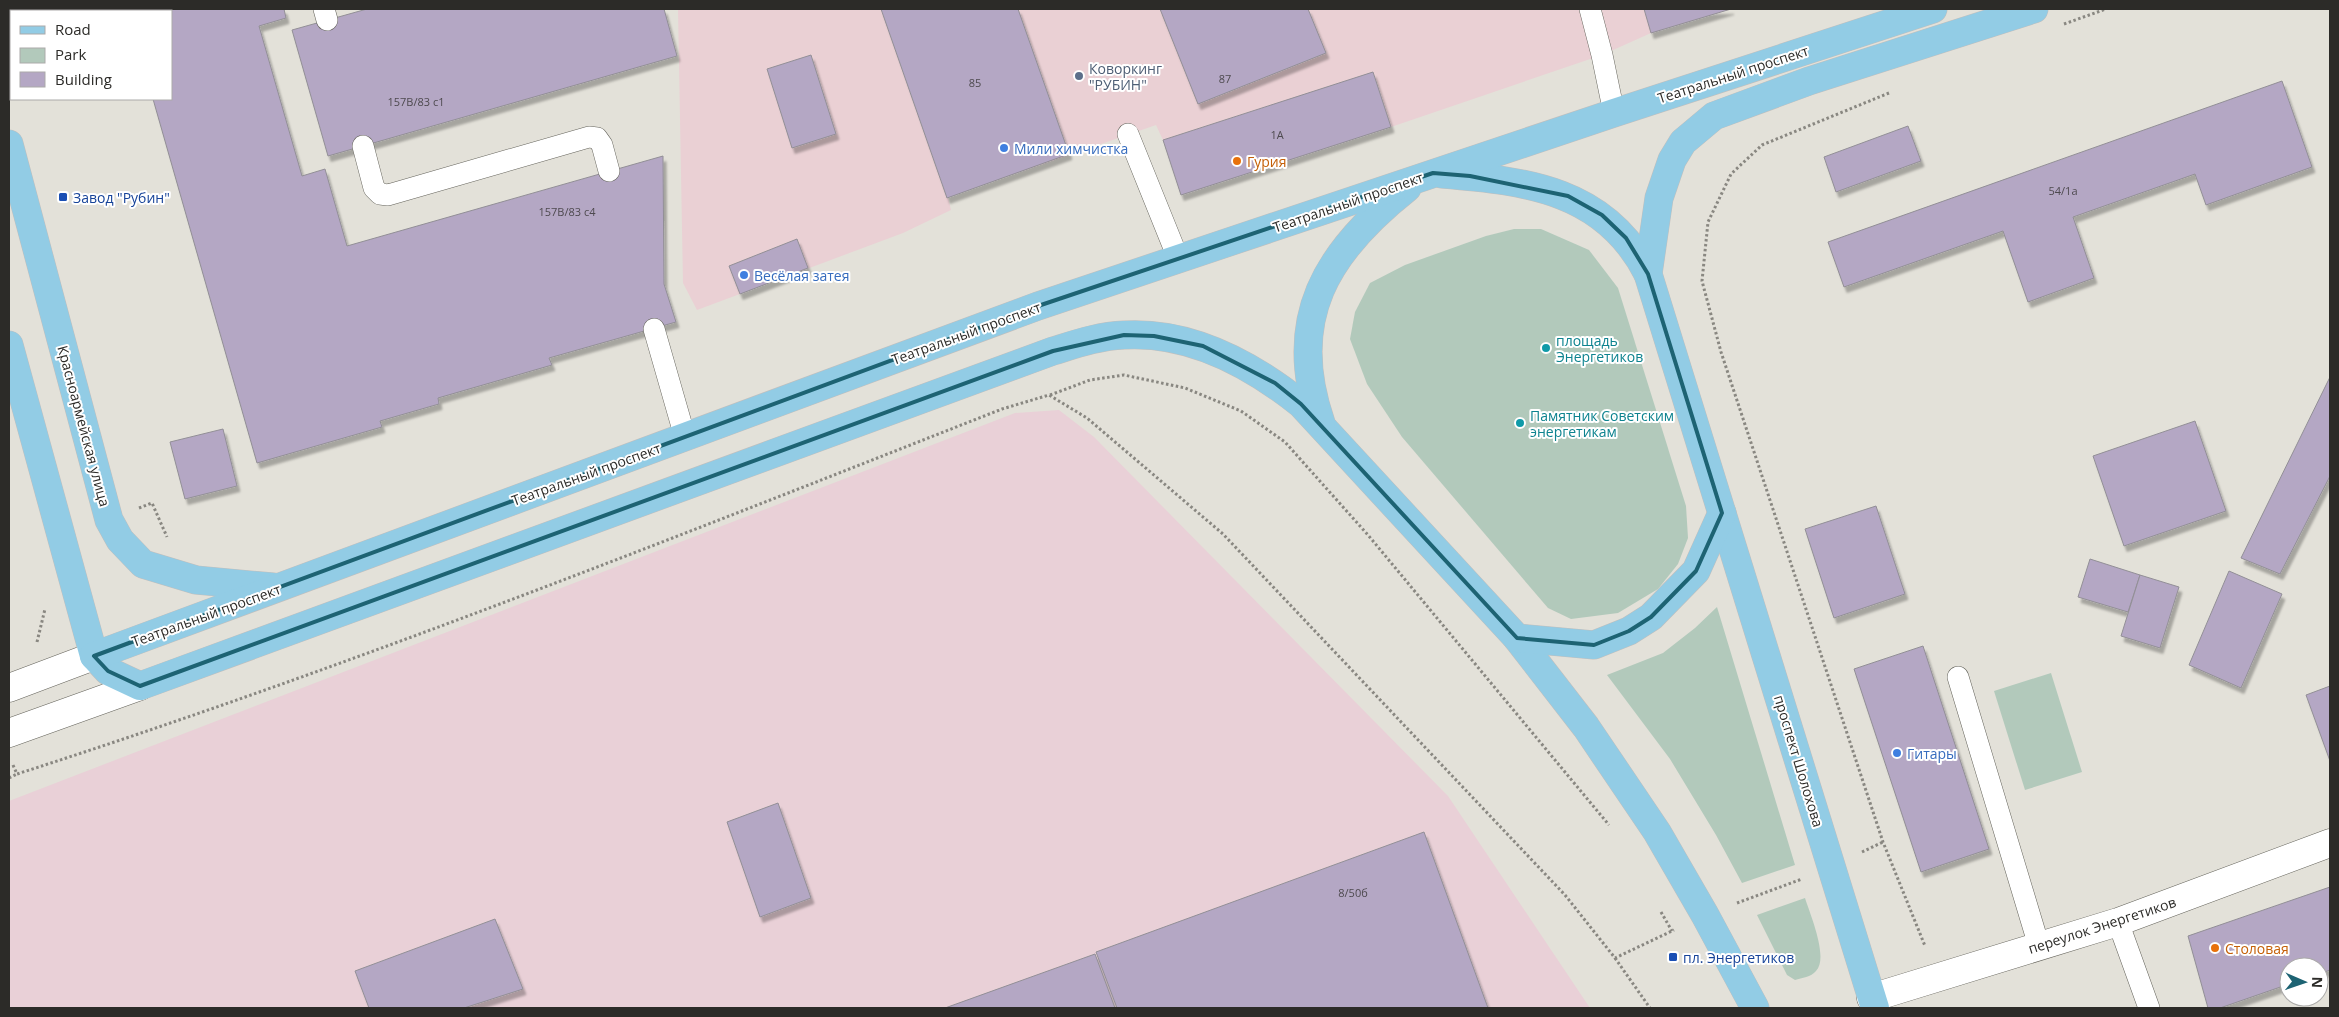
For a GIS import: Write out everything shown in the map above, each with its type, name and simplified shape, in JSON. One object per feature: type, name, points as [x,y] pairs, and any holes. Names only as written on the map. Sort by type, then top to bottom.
[{"type":"main road","name":"Театральный проспект","points":[[94,656],[1038,306],[1426,175],[1933,9]]},
{"type":"main road","points":[[1648,274],[1654,222],[1664,180],[1683,142],[1714,116],[1809,81],[2034,9]]},
{"type":"main road","name":"Красноармейская улица","points":[[9,144],[109,520],[120,540],[143,564],[196,580],[279,588]]},
{"type":"main road","points":[[1323,429],[1314,402],[1308,374],[1310,320],[1317,294],[1328,272],[1362,229],[1389,202],[1426,175],[1470,176],[1537,188],[1568,196],[1602,215],[1626,238],[1639,256],[1648,274],[1722,513],[1696,571],[1651,617],[1629,631],[1594,644],[1517,638]]},
{"type":"main road","points":[[9,344],[94,656],[108,671],[140,686],[1088,340],[1124,335],[1154,336],[1203,346],[1250,368],[1275,383],[1301,404],[1517,638],[1586,727],[1657,832],[1706,915],[1755,1008]]},
{"type":"main road","name":"проспект Шолохова","points":[[1722,513],[1873,1003]]},
{"type":"street","name":"Театральный проспект","points":[[9,688],[94,656]]},
{"type":"street","points":[[9,733],[140,686]]},
{"type":"street","name":"переулок Энергетиков","points":[[1873,1003],[1938,977],[2118,922],[2330,843]]},
{"type":"lane","points":[[1590,9],[1614,113]]},
{"type":"lane","points":[[1128,134],[1178,258]]},
{"type":"lane","points":[[363,146],[374,188],[380,194],[388,195],[589,137],[597,138],[602,145],[609,171]]},
{"type":"lane","points":[[654,329],[685,437]]},
{"type":"lane","points":[[1958,677],[2039,946]]},
{"type":"lane","points":[[2118,922],[2149,1008]]},
{"type":"path","points":[[1892,92],[1762,145],[1731,174],[1708,222],[1702,281],[1721,352],[1882,842],[1938,977]]},
{"type":"path","points":[[9,778],[96,749],[532,593],[1002,409],[1090,380],[1124,376],[1185,388],[1241,412],[1285,442],[1368,535],[1613,830]]},
{"type":"path","points":[[1049,395],[1087,418],[1223,534],[1565,895],[1615,958],[1650,1008]]},
{"type":"path","points":[[11,762],[17,774]]},
{"type":"path","points":[[1615,958],[1706,915],[1832,868]]},
{"type":"path","points":[[1658,905],[1672,931]]},
{"type":"highlighted area","points":[[1433,173],[1470,176],[1568,196],[1602,215],[1626,238],[1648,274],[1722,513],[1696,571],[1651,617],[1629,631],[1594,645],[1517,638],[1301,404],[1275,383],[1203,346],[1154,336],[1124,335],[1053,351],[140,686],[108,671],[94,656],[1038,306]]},
{"type":"shaded area","points":[[678,9],[1731,9],[1651,33],[1602,55],[1391,127],[1181,195],[1163,140],[1156,125],[948,197],[951,210],[903,233],[697,310],[683,283]]},
{"type":"shaded area","points":[[1059,410],[1094,437],[1448,796],[1590,1008],[9,1008],[9,801],[1015,413]]},
{"type":"green space","points":[[1514,229],[1541,229],[1589,250],[1618,288],[1686,506],[1688,538],[1678,564],[1658,589],[1618,613],[1571,619],[1548,608],[1402,437],[1367,384],[1350,339],[1355,312],[1370,283],[1405,265],[1486,236]]},
{"type":"green space","points":[[1717,607],[1795,865],[1742,883],[1716,835],[1670,759],[1607,675],[1663,653],[1695,628]]},
{"type":"green space","points":[[2051,673],[2082,772],[2025,790],[1994,691]]},
{"type":"green space","points":[[1805,898],[1820,946],[1819,965],[1812,975],[1795,980],[1787,975],[1757,915]]},
{"type":"building","points":[[284,9],[286,18],[259,26],[302,176],[325,169],[347,246],[663,156],[664,284],[676,322],[549,358],[552,365],[438,398],[439,404],[380,421],[382,427],[257,463],[153,100],[172,100],[172,10],[128,10]]},
{"type":"building","points":[[367,9],[664,9],[677,56],[328,156],[292,30]]},
{"type":"building","points":[[881,9],[1018,9],[1069,154],[947,198]]},
{"type":"building","points":[[1160,9],[1308,9],[1326,53],[1198,104]]},
{"type":"building","points":[[1644,9],[1731,9],[1651,33]]},
{"type":"building","points":[[811,55],[836,134],[792,148],[767,69]]},
{"type":"building","points":[[1373,72],[1391,127],[1181,195],[1163,140]]},
{"type":"building","points":[[2282,81],[2312,167],[2206,205],[2195,174],[2073,217],[2094,278],[2028,302],[2003,231],[1844,287],[1828,242]]},
{"type":"building","points":[[1908,126],[1921,161],[1836,192],[1824,157]]},
{"type":"building","points":[[797,239],[808,268],[740,294],[729,266]]},
{"type":"building","points":[[2330,377],[2330,476],[2280,574],[2241,558]]},
{"type":"building","points":[[2195,421],[2226,511],[2124,546],[2093,456]]},
{"type":"building","points":[[223,429],[237,486],[185,499],[170,442]]},
{"type":"building","points":[[1876,506],[1905,594],[1834,618],[1805,529]]},
{"type":"building","points":[[2090,559],[2140,575],[2128,612],[2078,597]]},
{"type":"building","points":[[2229,571],[2282,594],[2241,688],[2189,665]]},
{"type":"building","points":[[2140,575],[2179,587],[2160,648],[2121,636]]},
{"type":"building","points":[[1923,646],[1989,849],[1921,872],[1854,669]]},
{"type":"building","points":[[2330,686],[2330,761],[2306,695]]},
{"type":"building","points":[[778,803],[811,898],[760,917],[727,822]]},
{"type":"building","points":[[1424,832],[1488,1008],[1117,1008],[1096,952]]},
{"type":"building","points":[[2330,887],[2330,970],[2329,957],[2279,957],[2279,987],[2220,1008],[2208,1008],[2188,936]]},
{"type":"building","points":[[495,919],[523,989],[464,1008],[369,1008],[355,971]]},
{"type":"building","points":[[1095,954],[1115,1008],[945,1008]]},
{"type":"place","name":"Коворкинг \"РУБИН\"","points":[[1079,76]]},
{"type":"place","name":"Мили химчистка","points":[[1004,148]]},
{"type":"place","name":"Гурия","points":[[1237,161]]},
{"type":"place","name":"Завод \"Рубин\"","points":[[63,197]]},
{"type":"place","name":"Весёлая затея","points":[[744,275]]},
{"type":"place","name":"площадь Энергетиков","points":[[1546,348]]},
{"type":"place","name":"Памятник Советским энергетикам","points":[[1520,423]]},
{"type":"place","name":"Гитары","points":[[1897,753]]},
{"type":"place","name":"Столовая","points":[[2215,948]]},
{"type":"place","name":"пл. Энергетиков","points":[[1673,957]]}]
